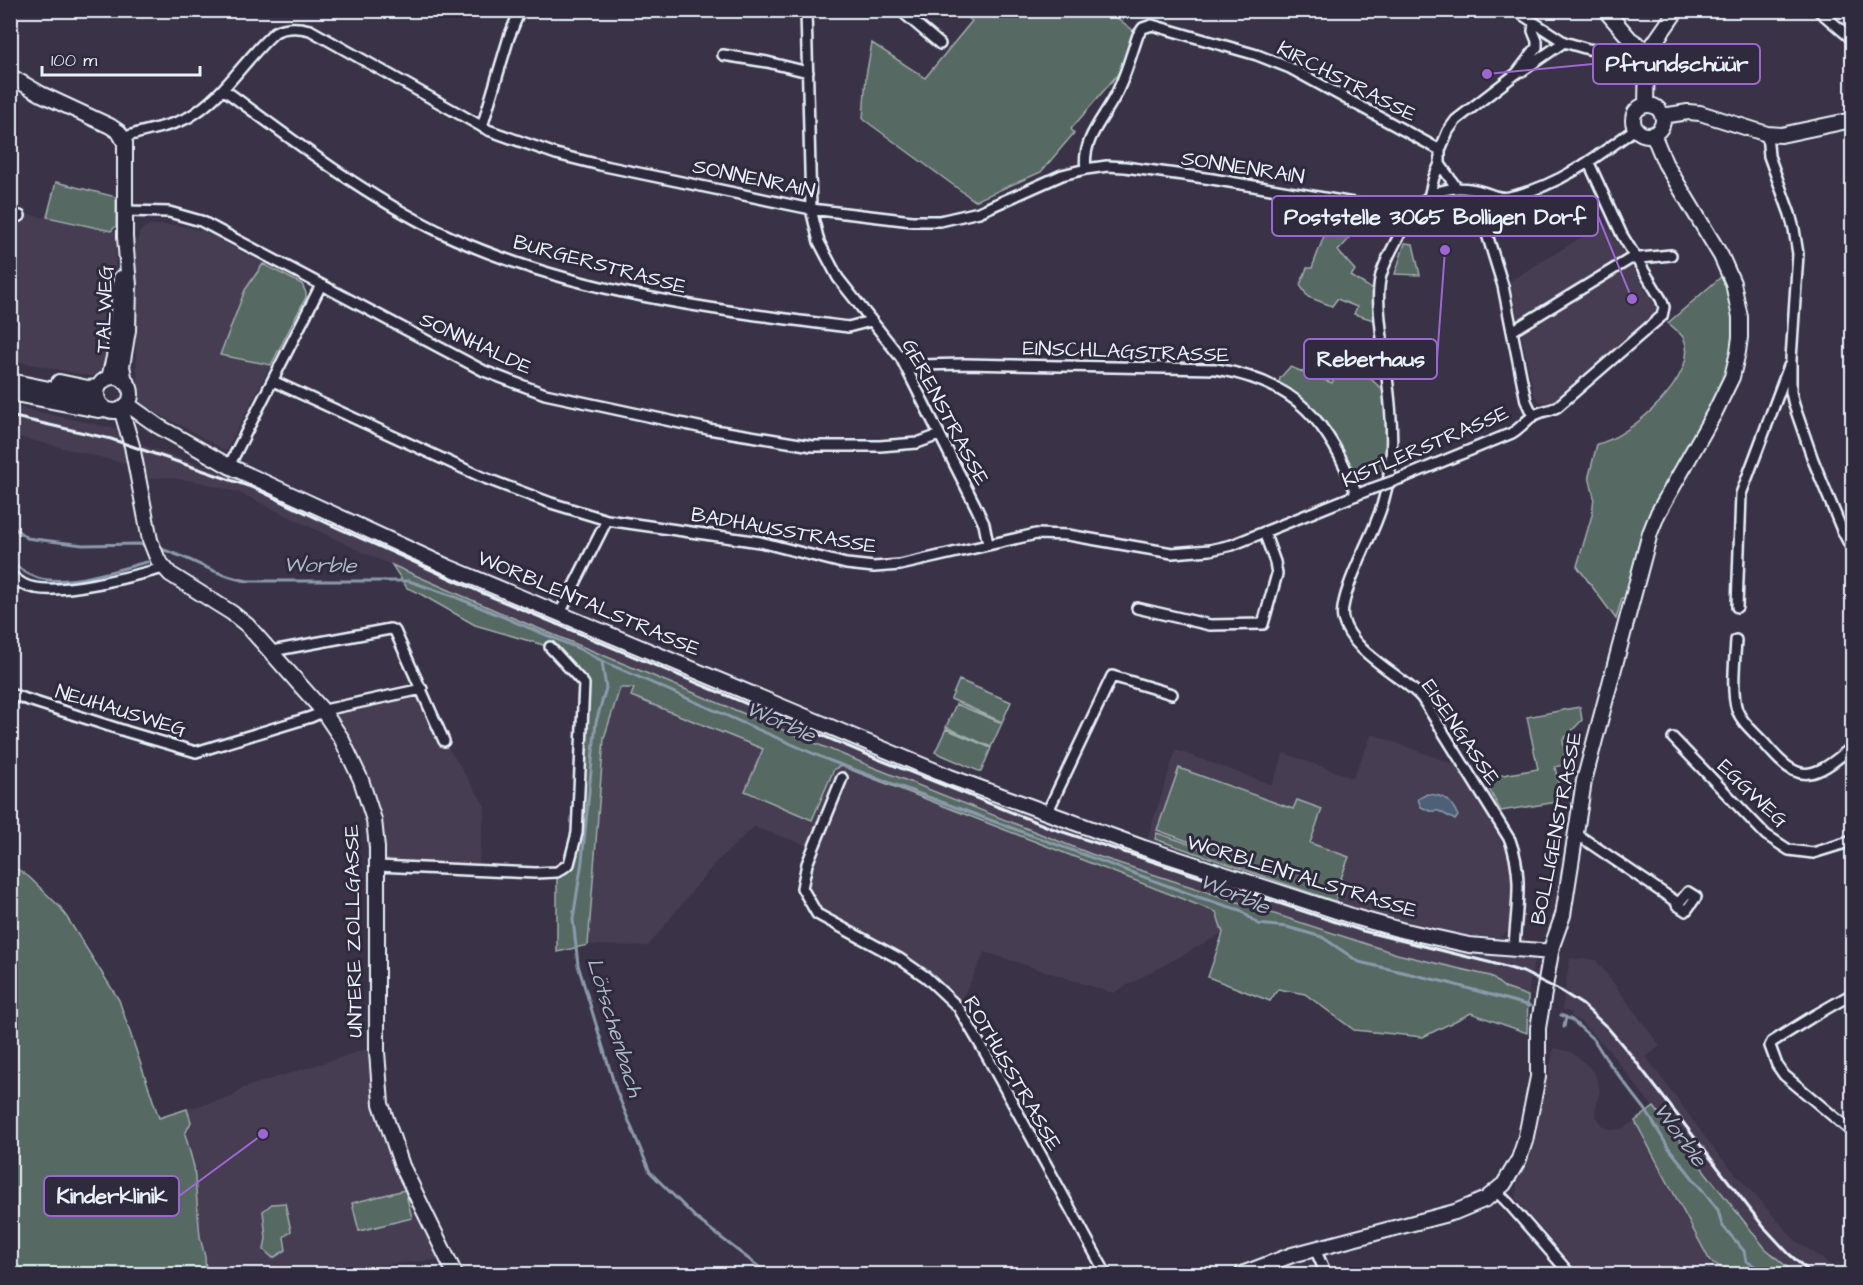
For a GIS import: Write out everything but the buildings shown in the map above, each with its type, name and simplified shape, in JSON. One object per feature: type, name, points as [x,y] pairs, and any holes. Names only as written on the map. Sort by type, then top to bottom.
[{"type":"main road","points":[[1605,10],[1629,39],[1649,52]]},
{"type":"main road","points":[[1646,105],[1646,65],[1649,52],[1677,10]]},
{"type":"main road","points":[[10,76],[41,94],[104,122],[123,138]]},
{"type":"main road","points":[[1646,105],[1654,107],[1662,116],[1661,127],[1653,134],[1645,135],[1635,129],[1633,116],[1638,109],[1646,105]]},
{"type":"main road","points":[[1662,116],[1688,112],[1700,113],[1767,134],[1790,134],[1852,120]]},
{"type":"main road","name":"BOLLIGENSTRASSE","points":[[1242,1275],[1292,1255],[1455,1212],[1486,1199],[1496,1191],[1504,1184],[1520,1159],[1528,1131],[1538,1077],[1538,1028],[1551,952],[1562,921],[1575,833],[1590,756],[1650,532],[1658,513],[1732,377],[1740,337],[1740,317],[1733,283],[1721,256],[1665,163],[1653,134]]},
{"type":"main road","name":"TALWEG","points":[[123,138],[126,150],[125,237],[129,285],[128,330],[122,366],[130,393],[124,407]]},
{"type":"main road","name":"TALWEG","points":[[102,393],[113,364],[115,351],[125,237]]},
{"type":"main road","points":[[10,373],[88,388],[102,393],[113,411],[124,407],[150,540],[161,564]]},
{"type":"main road","points":[[10,393],[98,410],[102,393],[118,378],[125,382]]},
{"type":"main road","points":[[10,381],[102,393]]},
{"type":"main road","name":"WORBLENTALSTRASSE","points":[[124,407],[229,466],[448,567],[950,777],[1144,848],[1358,918],[1469,945],[1551,952]]},
{"type":"main road","name":"UNTERE ZOLLGASSE","points":[[161,564],[176,578],[240,618],[272,651],[323,711],[341,738],[361,780],[374,820],[377,866],[377,1052],[381,1104],[402,1166],[455,1275]]},
{"type":"street","points":[[482,127],[509,37],[520,10]]},
{"type":"street","name":"GERENSTRASSE","points":[[806,10],[811,209],[819,242],[838,278],[901,358],[984,525],[988,544]]},
{"type":"street","points":[[900,10],[940,44]]},
{"type":"street","points":[[1515,10],[1564,42],[1607,52],[1627,49],[1649,52]]},
{"type":"street","points":[[1818,10],[1852,39]]},
{"type":"street","points":[[1517,74],[1537,47],[1533,31],[1534,24]]},
{"type":"street","name":"KIRCHSTRASSE","points":[[1086,169],[1085,153],[1089,141],[1119,88],[1138,35],[1143,28],[1152,25],[1257,55],[1290,68],[1440,150]]},
{"type":"street","name":"SONNENRAIN","points":[[123,138],[178,122],[200,110],[223,89],[275,32],[290,27],[310,30],[482,127],[556,154],[811,209],[912,221],[955,219],[979,212],[1062,175],[1107,166],[1212,179],[1412,213]]},
{"type":"street","points":[[1429,197],[1440,164],[1440,150],[1456,120],[1564,42]]},
{"type":"street","points":[[723,55],[808,72]]},
{"type":"street","name":"BURGERSTRASSE","points":[[223,89],[322,161],[377,197],[455,238],[518,264],[616,290],[705,308],[848,327],[871,321]]},
{"type":"street","points":[[1412,213],[1429,197],[1456,188],[1476,190],[1499,199],[1542,188],[1589,163],[1635,129]]},
{"type":"street","points":[[1767,134],[1769,156],[1790,214],[1796,243],[1797,271],[1791,392],[1813,459],[1852,549]]},
{"type":"street","points":[[1589,163],[1622,236],[1636,259]]},
{"type":"street","points":[[1440,164],[1456,188]]},
{"type":"street","points":[[1499,199],[1488,219],[1486,231],[1502,283],[1526,401],[1533,416]]},
{"type":"street","name":"SONNHALDE","points":[[126,211],[169,212],[201,221],[484,371],[545,394],[708,429],[812,446],[880,446],[917,443],[939,435]]},
{"type":"street","name":"EISENGASSE","points":[[1412,213],[1389,255],[1380,279],[1380,315],[1390,417],[1390,466],[1380,510],[1345,598],[1342,616],[1348,631],[1358,644],[1422,698],[1507,834],[1519,878],[1514,948]]},
{"type":"street","points":[[1512,331],[1630,259],[1671,255]]},
{"type":"street","name":"KISTLERSTRASSE","points":[[988,544],[1036,534],[1057,534],[1154,551],[1181,553],[1221,548],[1512,433],[1533,416],[1557,407],[1659,320],[1663,314],[1663,303],[1636,259]]},
{"type":"street","points":[[229,466],[321,285]]},
{"type":"street","points":[[1737,607],[1741,494],[1791,359]]},
{"type":"street","name":"EINSCHLAGSTRASSE","points":[[906,367],[964,364],[1216,369],[1235,372],[1272,385],[1309,410],[1334,444],[1357,495]]},
{"type":"street","name":"BADHAUSSTRASSE","points":[[273,381],[483,477],[551,503],[607,520],[662,526],[760,542],[846,564],[874,567],[900,565],[988,544]]},
{"type":"street","points":[[559,615],[607,520]]},
{"type":"street","points":[[1137,608],[1210,624],[1263,624],[1277,574],[1264,531]]},
{"type":"street","points":[[10,575],[30,587],[50,589],[102,582],[161,564]]},
{"type":"street","points":[[272,651],[390,629],[395,631],[444,741]]},
{"type":"street","name":"EGGWEG","points":[[1736,640],[1735,698],[1737,709],[1741,717],[1777,757],[1795,771],[1805,773],[1827,766],[1852,747]]},
{"type":"street","points":[[377,866],[535,873],[557,872],[569,864],[577,833],[584,684],[550,647]]},
{"type":"street","points":[[1047,813],[1112,676],[1172,694]]},
{"type":"street","name":"NEUHAUSWEG","points":[[10,694],[196,752],[311,717],[323,711],[422,689]]},
{"type":"street","name":"EGGWEG","points":[[1673,738],[1766,835],[1789,850],[1814,854],[1852,841]]},
{"type":"street","name":"ROTHUSSTRASSE","points":[[842,778],[807,864],[802,888],[817,914],[900,959],[926,977],[958,1007],[1106,1275]]},
{"type":"street","points":[[1575,833],[1678,903]]},
{"type":"street","points":[[1852,994],[1780,1036],[1770,1046],[1777,1065],[1784,1075],[1852,1132]]},
{"type":"street","points":[[1496,1191],[1570,1275]]},
{"type":"street","points":[[1315,1249],[1326,1275]]},
{"type":"shaded area","points":[[10,211],[116,232],[114,328],[106,366],[96,375],[90,376],[11,360]]},
{"type":"shaded area","points":[[1605,223],[1656,307],[1656,314],[1556,400],[1548,403],[1539,401],[1534,394],[1510,281]]},
{"type":"shaded area","points":[[178,225],[203,231],[302,284],[305,288],[306,297],[226,451],[140,402],[135,332],[136,245],[140,232],[145,227]]},
{"type":"shaded area","points":[[11,406],[121,430],[144,446],[238,478],[446,574],[1022,812],[1358,925],[1468,952],[1534,959],[1528,996],[1505,988],[1490,976],[1397,955],[1091,854],[875,768],[506,615],[360,551],[240,493],[204,483],[166,477],[139,479],[136,466],[11,435]]},
{"type":"shaded area","points":[[620,687],[634,688],[1216,912],[1223,933],[1113,993],[985,952],[958,1007],[926,977],[817,914],[802,888],[814,848],[754,827],[715,863],[648,946],[588,945],[604,738]]},
{"type":"shaded area","points":[[422,689],[444,741],[485,806],[478,871],[377,866],[374,820],[329,709]]},
{"type":"shaded area","points":[[1372,734],[1461,767],[1492,821],[1508,856],[1512,878],[1508,931],[1499,938],[1452,934],[1353,908],[1147,840],[1176,750],[1272,785],[1284,753],[1353,778]]},
{"type":"shaded area","points":[[1570,958],[1596,960],[1660,1046],[1646,1057],[1717,1153],[1796,1241],[1844,1274],[1795,1274],[1765,1248],[1608,1049],[1581,1022],[1571,1016],[1572,1013],[1562,1009]]},
{"type":"shaded area","points":[[377,1046],[381,1104],[447,1259],[293,1272],[277,1264],[279,1274],[198,1274],[206,1272],[200,1238],[194,1167],[185,1134],[191,1122],[187,1109],[232,1097],[243,1088]]},
{"type":"shaded area","points":[[1554,1048],[1571,1052],[1595,1074],[1600,1090],[1595,1111],[1604,1127],[1612,1130],[1622,1129],[1635,1121],[1710,1261],[1732,1274],[1580,1274],[1516,1199],[1517,1184],[1533,1142]]},
{"type":"green space","points":[[959,11],[1108,11],[1134,31],[1118,74],[1071,129],[1074,133],[1041,172],[975,201],[863,119],[866,76],[872,43],[925,78],[972,21]]},
{"type":"green space","points":[[56,182],[116,197],[116,226],[111,231],[47,217]]},
{"type":"green space","points":[[1333,212],[1339,212],[1332,228],[1349,239],[1338,251],[1355,270],[1351,276],[1375,291],[1377,321],[1354,314],[1357,307],[1337,299],[1332,306],[1308,297],[1300,285],[1307,268],[1312,268]]},
{"type":"green space","points":[[1405,243],[1413,244],[1420,275],[1395,274]]},
{"type":"green space","points":[[263,264],[302,284],[306,293],[271,365],[220,355],[245,290]]},
{"type":"green space","points":[[1722,276],[1733,312],[1734,325],[1732,350],[1725,374],[1715,399],[1649,515],[1626,599],[1622,598],[1616,619],[1577,566],[1592,515],[1594,497],[1589,476],[1597,444],[1611,439],[1643,418],[1672,386],[1682,370],[1686,354],[1683,337],[1668,323]]},
{"type":"green space","points":[[1344,353],[1350,353],[1359,368],[1385,392],[1388,465],[1382,474],[1352,470],[1323,420],[1303,400],[1279,383],[1280,378],[1290,367],[1332,383]]},
{"type":"green space","points":[[392,565],[506,615],[875,768],[1091,854],[1397,954],[1490,976],[1505,988],[1528,996],[1527,1033],[1471,1013],[1423,1037],[1354,1030],[1305,994],[1278,989],[1270,1001],[1208,977],[1223,933],[1216,912],[841,766],[834,769],[812,820],[745,791],[763,749],[631,696],[634,688],[620,688],[604,738],[588,945],[557,952],[557,872],[569,864],[577,833],[584,684],[550,647],[475,625],[407,588]]},
{"type":"green space","points":[[959,680],[1011,702],[1002,722],[951,699]]},
{"type":"green space","points":[[956,704],[1002,723],[991,747],[946,727]]},
{"type":"green space","points":[[1580,707],[1582,720],[1563,740],[1566,764],[1555,767],[1560,792],[1557,802],[1501,811],[1484,780],[1538,769],[1527,717]]},
{"type":"green space","points":[[946,729],[991,748],[981,772],[935,752]]},
{"type":"green space","points":[[1179,768],[1293,809],[1297,800],[1322,809],[1310,843],[1349,857],[1335,894],[1337,895],[1335,901],[1155,839],[1157,833],[1295,880],[1157,830]]},
{"type":"green space","points":[[10,864],[29,877],[61,908],[119,1000],[159,1118],[187,1109],[191,1122],[185,1134],[194,1167],[200,1237],[206,1273],[11,1274]]},
{"type":"green space","points":[[1654,1107],[1765,1248],[1795,1274],[1732,1274],[1710,1261],[1635,1121]]},
{"type":"green space","points":[[405,1190],[412,1218],[359,1231],[352,1203]]},
{"type":"green space","points":[[285,1203],[291,1231],[284,1237],[286,1250],[273,1258],[264,1250],[266,1238],[263,1211],[272,1204]]},
{"type":"water","points":[[1427,794],[1443,797],[1450,802],[1458,816],[1455,820],[1439,811],[1430,811],[1421,807],[1418,799]]},
{"type":"waterway","name":"Worble","points":[[10,525],[27,538],[83,545],[139,544],[148,546]]},
{"type":"waterway","name":"Worble","points":[[157,548],[224,575],[248,581],[409,581],[453,596],[580,649],[602,661],[828,760],[1198,897],[1240,910],[1258,924],[1287,927],[1322,937],[1359,962],[1449,983],[1530,1006]]},
{"type":"waterway","points":[[10,561],[33,576],[60,580],[98,575],[147,562]]},
{"type":"waterway","name":"Lötschenbach","points":[[602,662],[606,688],[596,722],[582,861],[573,919],[578,965],[616,1090],[650,1172],[697,1219],[768,1274]]},
{"type":"waterway","name":"Worble","points":[[1561,1015],[1572,1020],[1594,1040],[1645,1109],[1668,1147],[1718,1210],[1722,1225],[1744,1251],[1746,1261],[1768,1274]]},
{"type":"waterway","points":[[1564,1027],[1566,1017]]},
{"type":"railway","points":[[10,416],[111,439],[254,488],[478,591],[878,759],[1051,828],[1363,931],[1523,972],[1583,1005],[1608,1028],[1763,1226],[1789,1254],[1812,1274]]},
{"type":"place","name":"Pfrundschüür","points":[[1487,74]]},
{"type":"place","name":"Reberhaus","points":[[1445,250]]},
{"type":"place","name":"Poststelle 3065 Bolligen Dorf","points":[[1632,299]]},
{"type":"place","name":"Kinderklinik","points":[[263,1134]]}]
